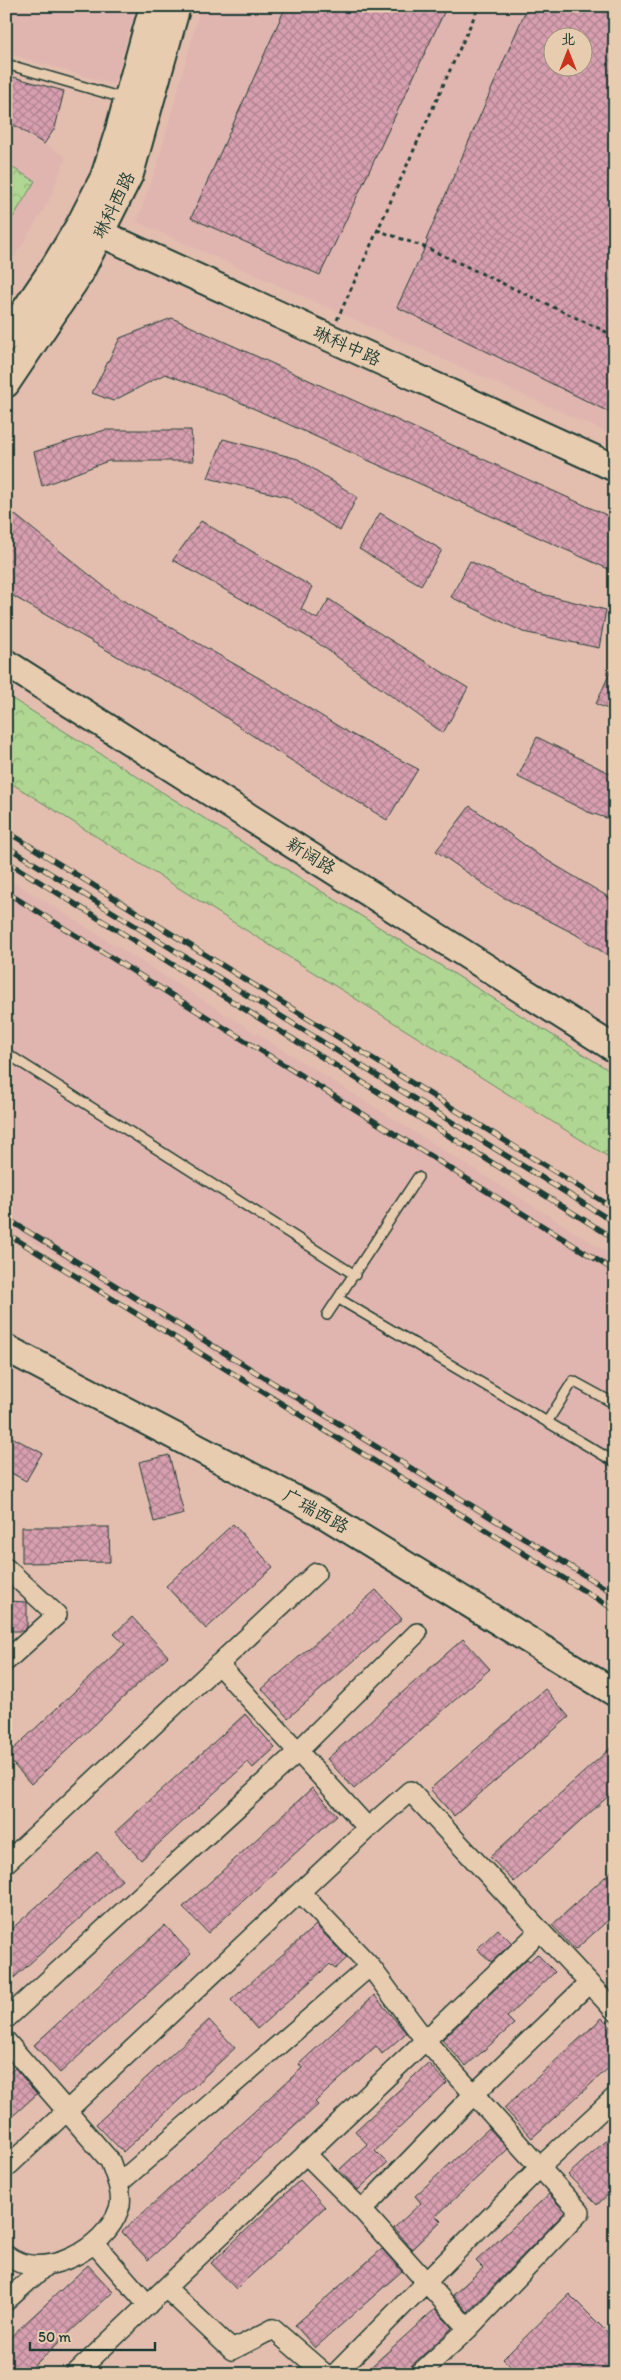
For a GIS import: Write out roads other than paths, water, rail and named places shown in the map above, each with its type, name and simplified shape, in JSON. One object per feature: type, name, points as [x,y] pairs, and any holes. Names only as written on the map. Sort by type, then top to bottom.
[{"type":"street","name":"琳科西路","points":[[6,384],[79,275],[104,177],[153,6]]},
{"type":"street","name":"琳科西路","points":[[6,338],[54,268],[92,225],[130,174],[178,6]]},
{"type":"street","name":"琳科中路","points":[[92,225],[333,330],[615,457]]},
{"type":"street","name":"琳科中路","points":[[92,225],[615,468]]},
{"type":"street","name":"新阔路","points":[[6,662],[615,1049]]},
{"type":"street","name":"广瑞西路","points":[[6,1348],[318,1511],[615,1692]]},
{"type":"street","points":[[6,1568],[57,1615],[6,1662]]},
{"type":"street","points":[[6,1863],[316,1573]]},
{"type":"street","points":[[6,2019],[298,1751],[417,1632]]},
{"type":"street","points":[[218,1664],[368,1828]]},
{"type":"street","points":[[6,2168],[368,1828],[410,1791],[615,2011]]},
{"type":"street","points":[[300,1892],[370,1966],[425,2040],[580,2212],[468,2328],[419,2374]]},
{"type":"street","points":[[75,2374],[540,1931]]},
{"type":"street","points":[[118,2184],[370,1966]]},
{"type":"street","points":[[362,2210],[474,2094],[589,1983]]},
{"type":"street","points":[[6,2041],[110,2161],[118,2184],[119,2208],[104,2236],[78,2255],[45,2266],[6,2301]]},
{"type":"street","points":[[335,2374],[540,2167],[615,2097]]},
{"type":"street","points":[[306,2154],[362,2210],[468,2328]]},
{"type":"street","points":[[94,2243],[148,2305]]},
{"type":"street","points":[[6,2255],[12,2260],[45,2266]]},
{"type":"street","points":[[166,2288],[232,2350],[273,2329],[325,2374]]},
{"type":"lane","points":[[6,64],[127,100]]},
{"type":"lane","points":[[6,1053],[355,1275]]},
{"type":"lane","points":[[327,1315],[418,1178]]},
{"type":"lane","points":[[339,1299],[615,1462]]},
{"type":"lane","points":[[547,1422],[573,1382],[615,1404]]},
{"type":"railway","points":[[6,831],[615,1209]]},
{"type":"railway","points":[[6,846],[615,1223]]},
{"type":"railway","points":[[6,861],[615,1239]]},
{"type":"railway","points":[[6,892],[615,1271]]},
{"type":"railway","points":[[6,1218],[615,1594]]},
{"type":"railway","points":[[6,1233],[615,1610]]}]
